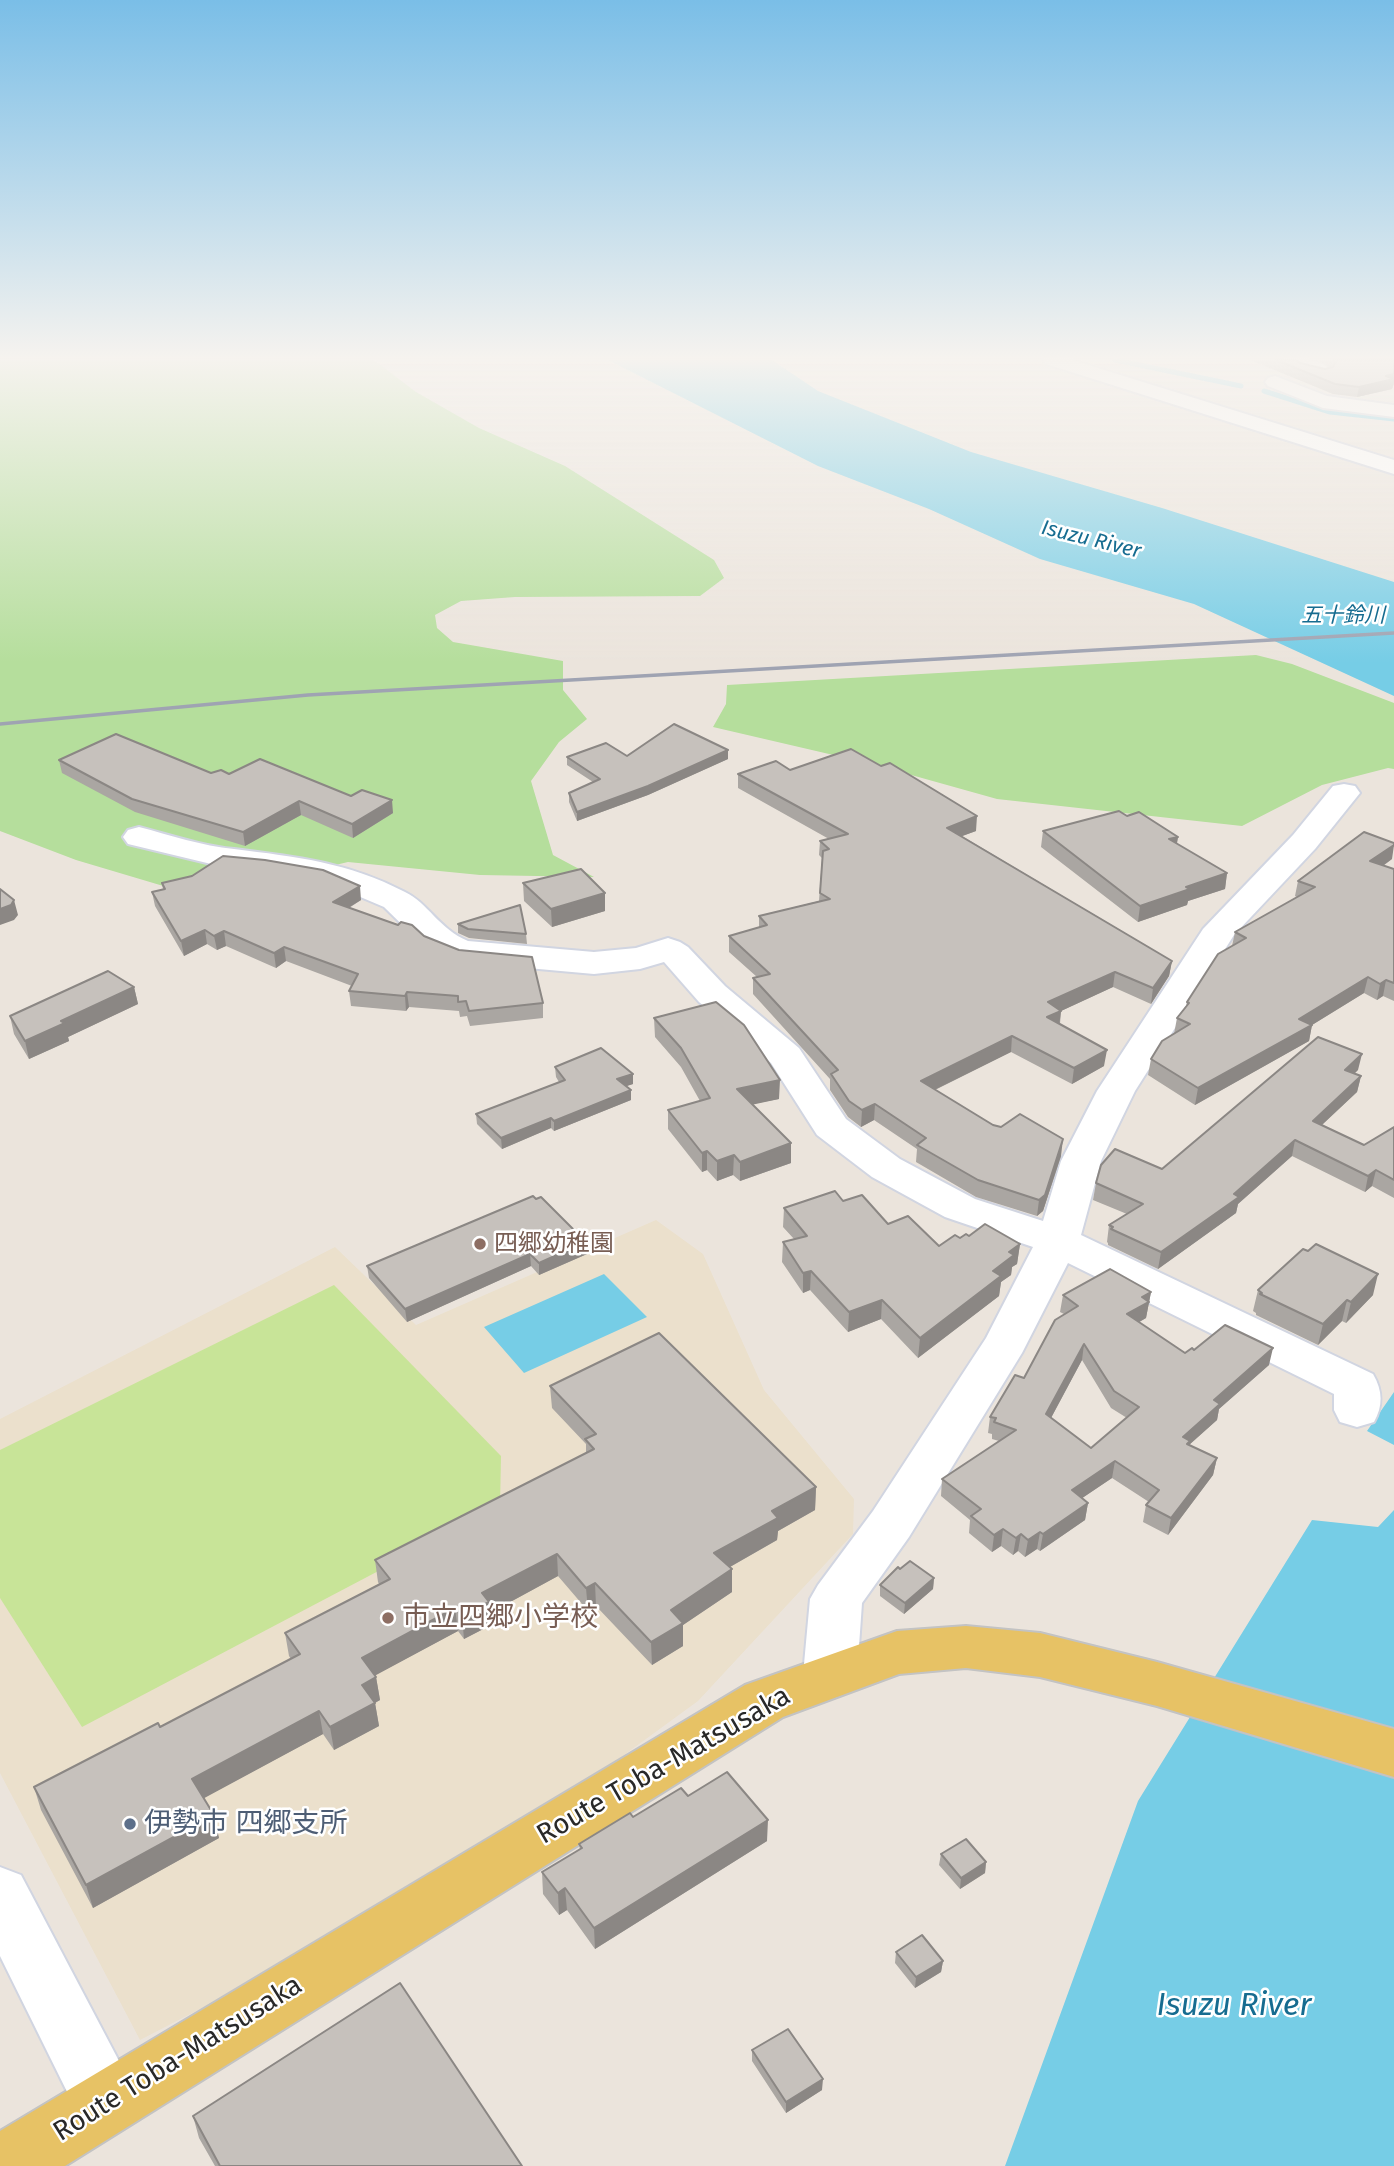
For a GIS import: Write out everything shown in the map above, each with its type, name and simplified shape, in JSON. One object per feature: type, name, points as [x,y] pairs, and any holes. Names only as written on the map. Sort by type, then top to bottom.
[{"type":"main road","name":"Route Toba-Matsusaka","points":[[4,2166],[764,1701],[897,1653],[966,1647],[1040,1655],[1157,1684],[1394,1753]]},
{"type":"street","points":[[1375,461],[1394,467]]},
{"type":"street","points":[[830,1675],[836,1600],[891,1524],[1006,1342],[1058,1241],[1081,1161],[1116,1091],[1220,929],[1304,842],[1345,793]]},
{"type":"street","points":[[139,836],[232,859],[267,862],[334,874],[396,900],[438,941],[461,951],[594,963],[640,958],[668,949],[712,994],[786,1056],[831,1127],[886,1168],[960,1208],[1058,1241],[1357,1386],[1357,1409]]},
{"type":"street","points":[[0,1894],[106,2102]]},
{"type":"shaded area","name":"市立四郷小学校","points":[[656,1220],[703,1254],[764,1390],[854,1499],[853,1534],[698,1701],[461,1874],[140,2040],[0,1773],[0,1419],[335,1247],[416,1325]]},
{"type":"green space","points":[[0,461],[554,461],[714,560],[724,578],[700,596],[515,597],[461,601],[435,615],[437,628],[453,642],[563,661],[563,690],[587,719],[559,742],[531,781],[553,855],[594,877],[480,875],[348,862],[272,880],[170,888],[76,860],[0,831]]},
{"type":"green space","points":[[1256,655],[1292,664],[1394,703],[1394,769],[1388,768],[1322,785],[1242,826],[997,799],[872,764],[713,727],[726,704],[727,685]]},
{"type":"green space","points":[[334,1285],[501,1456],[500,1507],[82,1727],[0,1598],[0,1450]]},
{"type":"water","name":"五十鈴川","points":[[808,461],[1002,461],[1162,508],[1394,582],[1394,696],[1194,604],[1040,559],[929,509]]},
{"type":"water","points":[[604,1274],[647,1317],[524,1373],[484,1327]]},
{"type":"water","points":[[1394,1392],[1394,1445],[1367,1431]]},
{"type":"water","name":"Isuzu River","points":[[1394,1510],[1394,2166],[1005,2166],[1138,1801],[1312,1520],[1378,1527]]},
{"type":"building","points":[[674,724],[728,750],[648,786],[577,812],[569,793],[600,779],[567,757],[606,743],[627,756]]},
{"type":"building","points":[[116,734],[211,773],[221,770],[229,774],[260,759],[351,796],[362,790],[392,800],[352,824],[299,801],[243,832],[132,799],[59,760]]},
{"type":"building","points":[[851,749],[881,766],[890,763],[977,816],[947,828],[1172,961],[1153,988],[1115,972],[1048,1002],[1061,1011],[1047,1017],[1107,1050],[1074,1068],[1012,1036],[921,1081],[993,1125],[1001,1127],[1020,1114],[1063,1139],[1045,1195],[1039,1200],[978,1180],[917,1145],[926,1138],[875,1104],[862,1110],[849,1101],[831,1074],[838,1070],[753,978],[770,974],[729,936],[767,925],[759,916],[830,899],[820,893],[823,851],[829,849],[820,841],[848,834],[738,774],[776,761],[790,770]]},
{"type":"building","points":[[1119,811],[1127,816],[1139,812],[1178,837],[1169,839],[1227,873],[1140,906],[1043,831]]},
{"type":"building","points":[[1364,832],[1394,843],[1370,861],[1394,869],[1394,983],[1386,980],[1380,984],[1368,977],[1299,1019],[1312,1025],[1198,1088],[1151,1059],[1162,1041],[1190,1024],[1177,1018],[1218,954],[1246,938],[1235,932],[1315,887],[1298,881]]},
{"type":"building","points":[[223,856],[323,870],[360,886],[333,902],[398,925],[401,922],[412,925],[424,936],[459,950],[532,957],[543,1003],[469,1011],[466,1001],[458,1002],[458,996],[407,992],[405,996],[349,991],[358,974],[284,947],[274,953],[224,931],[214,936],[205,930],[181,941],[152,892],[165,889],[162,883],[192,876]]},
{"type":"building","points":[[581,869],[605,893],[551,909],[523,883]]},
{"type":"building","points":[[0,889],[14,900],[11,905],[0,909]]},
{"type":"building","points":[[520,905],[526,934],[468,929],[458,924]]},
{"type":"building","points":[[108,971],[134,987],[25,1041],[10,1016]]},
{"type":"building","points":[[716,1002],[744,1025],[780,1080],[737,1089],[791,1143],[740,1162],[734,1155],[717,1161],[707,1151],[702,1153],[668,1110],[710,1098],[681,1048],[654,1018]]},
{"type":"building","points":[[1318,1037],[1362,1054],[1345,1070],[1361,1076],[1313,1121],[1364,1145],[1394,1127],[1394,1180],[1376,1170],[1368,1176],[1295,1140],[1234,1194],[1239,1197],[1161,1252],[1111,1229],[1113,1227],[1109,1225],[1143,1204],[1096,1183],[1101,1165],[1115,1149],[1162,1169]]},
{"type":"building","points":[[601,1048],[633,1074],[617,1079],[631,1090],[554,1121],[551,1118],[501,1138],[476,1114],[565,1080],[555,1067]]},
{"type":"building","points":[[835,1191],[843,1201],[862,1195],[888,1224],[908,1216],[939,1246],[955,1235],[960,1238],[966,1234],[969,1236],[985,1224],[1020,1244],[1009,1252],[1014,1255],[993,1271],[1001,1276],[920,1338],[882,1300],[849,1312],[811,1271],[803,1273],[783,1242],[807,1236],[784,1208]]},
{"type":"building","points":[[533,1196],[536,1199],[541,1197],[586,1242],[539,1263],[530,1254],[405,1309],[367,1266]]},
{"type":"building","points":[[1316,1244],[1378,1274],[1351,1302],[1347,1300],[1323,1324],[1260,1294],[1262,1293],[1258,1290],[1303,1249],[1308,1251]]},
{"type":"building","points":[[1110,1269],[1151,1292],[1142,1297],[1149,1302],[1127,1314],[1185,1353],[1192,1348],[1194,1350],[1225,1325],[1273,1348],[1214,1400],[1220,1404],[1183,1437],[1190,1441],[1187,1444],[1217,1458],[1171,1518],[1146,1505],[1159,1490],[1115,1461],[1072,1490],[1088,1503],[1043,1534],[1040,1532],[1028,1540],[1021,1534],[1016,1538],[1003,1529],[994,1535],[971,1516],[981,1509],[942,1479],[1016,1430],[994,1422],[996,1418],[990,1417],[1015,1375],[1024,1378],[1055,1320],[1078,1306],[1063,1295]],"holes":[[[1084,1344],[1114,1391],[1139,1407],[1091,1448],[1046,1414]]]},
{"type":"building","points":[[659,1333],[816,1487],[772,1511],[778,1518],[714,1553],[732,1569],[671,1610],[683,1623],[651,1642],[595,1583],[586,1588],[557,1554],[482,1593],[489,1602],[462,1616],[455,1608],[362,1658],[376,1677],[362,1685],[375,1703],[330,1727],[319,1711],[192,1779],[214,1815],[86,1885],[34,1787],[158,1723],[160,1727],[300,1654],[285,1633],[390,1579],[375,1560],[594,1449],[585,1439],[596,1434],[550,1386]]},
{"type":"building","points":[[910,1561],[934,1578],[905,1603],[880,1585],[898,1567],[900,1569]]},
{"type":"building","points":[[727,1772],[768,1820],[594,1928],[565,1888],[558,1893],[542,1872],[582,1848],[579,1844],[630,1813],[633,1817],[681,1788],[688,1796]]},
{"type":"building","points":[[966,1839],[986,1862],[961,1878],[941,1854]]},
{"type":"building","points":[[922,1935],[943,1961],[916,1977],[896,1952]]},
{"type":"building","points":[[400,1983],[522,2166],[220,2166],[193,2116]]},
{"type":"building","points":[[788,2029],[823,2079],[786,2102],[752,2050]]},
{"type":"railway","points":[[0,724],[308,695],[1394,633]]},
{"type":"place","name":"四郷幼稚園","points":[[480,1244]]},
{"type":"place","name":"市立四郷小学校","points":[[388,1618]]},
{"type":"place","name":"伊勢市 四郷支所","points":[[130,1824]]}]
